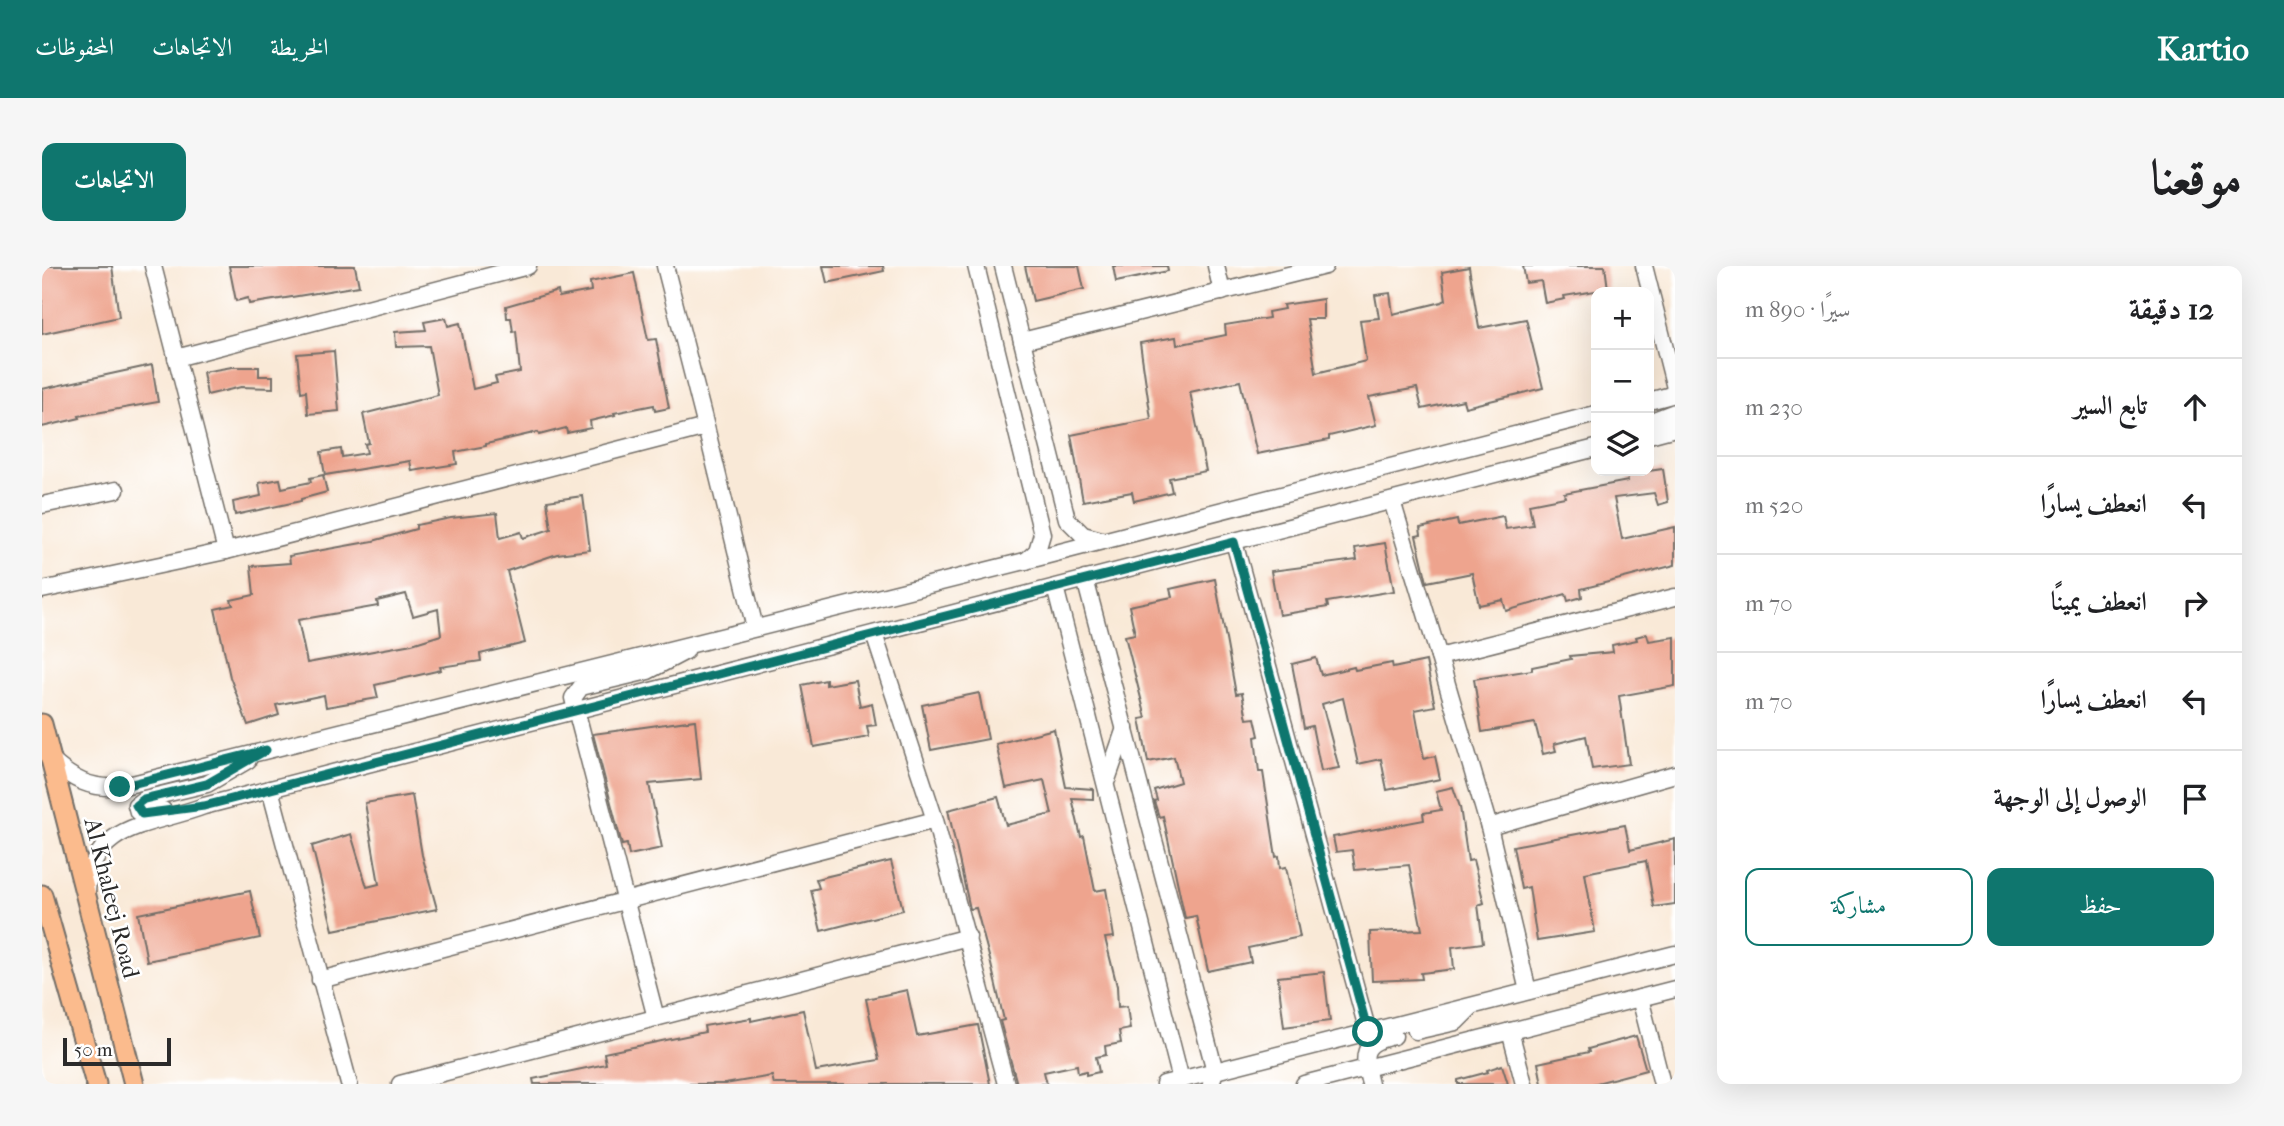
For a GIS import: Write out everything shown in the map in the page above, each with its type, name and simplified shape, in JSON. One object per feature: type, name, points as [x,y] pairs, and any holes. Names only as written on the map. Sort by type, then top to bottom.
[{"type":"main road","name":"Al Khaleej Road","points":[[42,724],[134,1084]]},
{"type":"main road","points":[[43,903],[96,1084]]},
{"type":"street","points":[[153,266],[226,551]]},
{"type":"street","points":[[176,358],[528,266]]},
{"type":"street","points":[[665,266],[755,628]]},
{"type":"street","points":[[976,266],[1037,509],[1041,543],[1025,561]]},
{"type":"street","points":[[1003,266],[1063,504],[1073,528],[1083,535],[1103,541]]},
{"type":"street","points":[[1216,266],[1222,292]]},
{"type":"street","points":[[1022,341],[1325,266]]},
{"type":"street","points":[[1644,266],[1675,388]]},
{"type":"street","points":[[1654,400],[1675,394]]},
{"type":"street","points":[[1654,420],[1675,411]]},
{"type":"street","points":[[51,760],[69,777],[84,785],[120,787],[1025,561],[1591,415]]},
{"type":"street","points":[[42,590],[226,551],[706,427]]},
{"type":"street","points":[[1654,434],[1675,428]]},
{"type":"street","points":[[87,901],[92,862],[101,847],[116,835],[204,806],[1591,449]]},
{"type":"street","points":[[42,505],[116,490]]},
{"type":"street","points":[[1392,501],[1489,827],[1528,991]]},
{"type":"street","points":[[1037,509],[1042,517],[1054,522],[1060,519],[1063,504]]},
{"type":"street","points":[[1234,542],[1368,1032]]},
{"type":"street","points":[[1085,579],[1213,1077]]},
{"type":"street","points":[[1055,587],[1107,780],[1181,1080]]},
{"type":"street","points":[[1439,657],[1675,597]]},
{"type":"street","points":[[874,634],[935,820],[1006,1084]]},
{"type":"street","points":[[656,1017],[573,698],[577,690],[648,671],[709,639]]},
{"type":"street","points":[[1107,780],[1125,728]]},
{"type":"street","points":[[204,806],[142,814],[136,805],[144,799],[207,784],[266,750]]},
{"type":"street","points":[[1489,827],[1675,774]]},
{"type":"street","points":[[270,789],[349,1084]]},
{"type":"street","points":[[320,980],[935,820]]},
{"type":"street","points":[[400,1084],[968,937]]},
{"type":"street","points":[[1164,1084],[1213,1077],[1368,1032],[1675,954]]},
{"type":"street","points":[[1304,1084],[1368,1076],[1510,1031],[1675,989]]},
{"type":"street","points":[[1640,998],[1662,1084]]},
{"type":"street","points":[[1368,1076],[1368,1046],[1378,1039],[1456,1022],[1472,1006]]},
{"type":"street","points":[[1510,1031],[1524,1084]]},
{"type":"building","points":[[42,266],[112,266],[119,317],[42,334]]},
{"type":"building","points":[[229,266],[355,266],[359,286],[249,304],[248,298],[236,301]]},
{"type":"building","points":[[823,266],[883,266],[884,271],[827,283]]},
{"type":"building","points":[[1025,266],[1079,266],[1084,289],[1033,301]]},
{"type":"building","points":[[1113,266],[1167,266],[1168,271],[1116,282]]},
{"type":"building","points":[[1523,266],[1605,266],[1608,287],[1591,287],[1591,292],[1564,296],[1565,299],[1545,303],[1541,281],[1526,283]]},
{"type":"building","points":[[1469,267],[1479,328],[1526,319],[1543,388],[1465,407],[1463,400],[1422,409],[1417,388],[1369,397],[1376,425],[1329,436],[1329,440],[1257,454],[1240,381],[1190,392],[1206,471],[1169,478],[1172,492],[1134,501],[1132,492],[1083,501],[1071,435],[1151,419],[1140,343],[1176,337],[1177,345],[1226,335],[1225,325],[1269,318],[1268,312],[1284,309],[1283,305],[1323,299],[1323,319],[1307,319],[1316,373],[1366,361],[1360,320],[1379,318],[1375,295],[1390,293],[1393,314],[1442,302],[1446,300],[1442,272]]},
{"type":"building","points":[[634,273],[648,340],[656,339],[669,408],[655,411],[654,405],[614,413],[615,415],[590,421],[591,428],[567,433],[566,428],[539,435],[538,432],[455,452],[457,464],[412,471],[410,461],[325,475],[321,452],[341,449],[342,457],[367,453],[365,444],[369,443],[363,414],[438,395],[429,346],[396,347],[395,332],[426,330],[424,322],[446,318],[448,326],[460,323],[473,389],[497,383],[495,377],[520,372],[516,331],[513,332],[511,318],[507,318],[506,306],[558,291],[559,297],[591,291],[590,282]]},
{"type":"building","points":[[334,351],[339,411],[308,414],[306,391],[301,392],[297,354]]},
{"type":"building","points":[[152,365],[158,402],[79,416],[80,418],[42,427],[42,389]]},
{"type":"building","points":[[232,367],[259,367],[259,376],[273,376],[273,388],[241,387],[207,395],[203,372]]},
{"type":"building","points":[[1663,469],[1668,502],[1658,505],[1654,493],[1614,498],[1622,539],[1675,527],[1675,565],[1581,589],[1582,597],[1568,601],[1566,594],[1506,611],[1503,600],[1479,605],[1472,573],[1427,582],[1416,536],[1421,535],[1420,528],[1457,520],[1458,525],[1503,516],[1506,529],[1533,525],[1529,504],[1565,497],[1564,493],[1628,481],[1627,476],[1654,476],[1654,470]]},
{"type":"building","points":[[323,475],[327,492],[301,501],[235,515],[233,502],[261,496],[259,483],[280,479],[282,488],[311,482],[310,478]]},
{"type":"building","points":[[583,496],[590,550],[557,554],[507,571],[525,643],[480,654],[481,661],[440,667],[441,670],[375,685],[378,698],[326,707],[324,695],[276,705],[279,715],[248,725],[230,677],[215,609],[233,605],[231,600],[254,595],[251,566],[290,563],[289,556],[373,541],[416,529],[416,525],[497,513],[500,538],[521,532],[523,538],[551,529],[547,501]],"holes":[[[406,594],[413,616],[438,609],[441,635],[412,644],[307,663],[298,620],[378,606],[377,601]]]},
{"type":"building","points":[[1385,543],[1394,591],[1327,602],[1328,607],[1279,615],[1271,571],[1357,560],[1355,548]]},
{"type":"building","points":[[1215,579],[1236,694],[1242,693],[1247,719],[1255,718],[1259,736],[1255,737],[1259,772],[1263,772],[1276,857],[1279,856],[1280,868],[1286,867],[1300,937],[1248,948],[1251,962],[1208,971],[1196,916],[1185,918],[1163,816],[1159,817],[1154,801],[1157,800],[1154,790],[1180,782],[1174,757],[1148,762],[1140,719],[1146,718],[1125,636],[1135,634],[1129,606],[1172,597],[1170,589]]},
{"type":"building","points":[[1647,634],[1649,641],[1675,637],[1675,686],[1619,696],[1629,764],[1592,769],[1586,736],[1554,744],[1556,751],[1543,754],[1535,723],[1482,732],[1474,679],[1532,670],[1532,667],[1571,659],[1570,656],[1613,652],[1612,645],[1637,640],[1636,637]]},
{"type":"building","points":[[1316,658],[1321,675],[1354,667],[1355,670],[1392,663],[1393,668],[1426,661],[1435,706],[1415,710],[1424,759],[1435,756],[1440,779],[1387,790],[1381,759],[1358,764],[1343,698],[1322,704],[1339,768],[1321,771],[1312,726],[1304,728],[1292,664]]},
{"type":"building","points":[[826,680],[826,685],[855,680],[860,706],[872,703],[876,725],[867,726],[869,737],[814,747],[802,685]]},
{"type":"building","points":[[979,693],[988,739],[931,750],[922,705]]},
{"type":"building","points":[[695,720],[701,779],[649,784],[662,848],[629,855],[627,844],[622,845],[593,734]]},
{"type":"building","points":[[1054,729],[1066,787],[1093,789],[1093,799],[1072,798],[1081,837],[1084,836],[1095,891],[1106,889],[1114,937],[1105,938],[1117,986],[1118,1007],[1127,1006],[1130,1029],[1119,1031],[1121,1043],[1105,1046],[1106,1055],[1096,1057],[1099,1072],[1086,1075],[1086,1071],[1078,1073],[1077,1065],[1044,1072],[1047,1084],[1017,1084],[1000,1021],[1004,1020],[990,960],[976,908],[970,909],[948,810],[998,797],[1006,825],[1052,814],[1044,780],[1006,788],[996,744]]},
{"type":"building","points":[[1453,787],[1460,807],[1468,861],[1473,860],[1484,903],[1478,905],[1483,943],[1452,947],[1454,969],[1421,973],[1422,979],[1372,981],[1370,932],[1422,930],[1409,865],[1355,870],[1352,850],[1336,852],[1333,837],[1424,820],[1423,813],[1441,810],[1436,791]]},
{"type":"building","points":[[412,795],[422,855],[437,909],[333,930],[312,846],[351,834],[367,887],[379,884],[365,803]]},
{"type":"building","points":[[1625,825],[1630,850],[1675,839],[1675,904],[1654,907],[1646,861],[1585,873],[1595,932],[1537,941],[1529,887],[1521,889],[1513,846]]},
{"type":"building","points":[[891,861],[903,910],[821,931],[811,890],[819,888],[816,879]]},
{"type":"building","points":[[250,891],[260,938],[147,961],[138,914]]},
{"type":"building","points":[[1324,972],[1330,1021],[1284,1027],[1278,977]]},
{"type":"building","points":[[907,990],[917,1036],[978,1025],[990,1084],[774,1084],[772,1076],[725,1084],[534,1084],[533,1079],[606,1064],[604,1053],[705,1032],[704,1026],[751,1018],[751,1021],[803,1010],[816,1071],[879,1060],[866,999]]},
{"type":"building","points":[[1636,1036],[1646,1070],[1593,1084],[1542,1084],[1538,1063],[1589,1052],[1588,1049]]},
{"type":"building","points":[[1502,1065],[1508,1084],[1458,1084],[1458,1080],[1488,1072],[1487,1070]]},
{"type":"route","points":[[120,787],[266,750],[207,784],[144,799],[139,801],[136,809],[142,814],[148,814],[174,808],[204,806],[1234,542],[1368,1032]]}]
